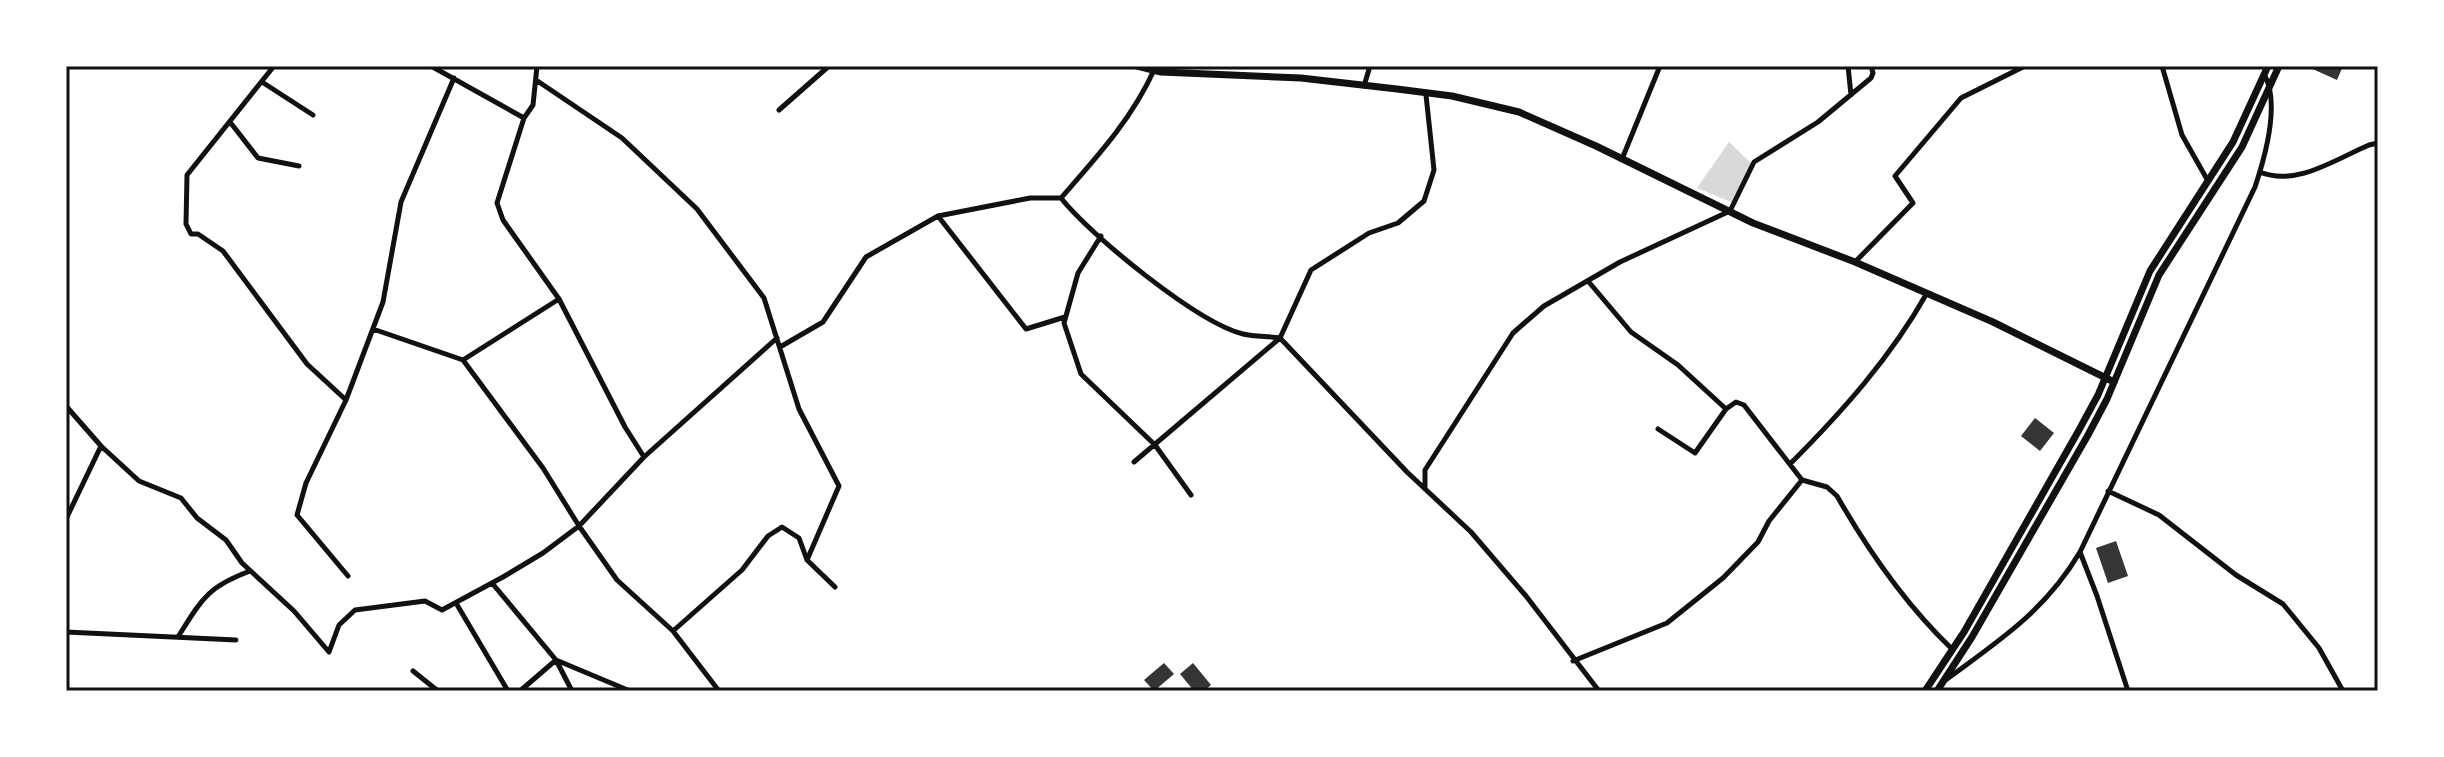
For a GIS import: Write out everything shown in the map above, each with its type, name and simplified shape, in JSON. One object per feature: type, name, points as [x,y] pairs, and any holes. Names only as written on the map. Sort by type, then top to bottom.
[{"type":"main road","points":[[1137,66],[1155,70],[1301,78],[1452,96],[1519,112],[1753,223],[1855,262],[1993,322],[2114,382]]},
{"type":"main road","points":[[1927,690],[2079,430],[2105,378],[2150,271],[2233,142],[2268,66]]},
{"type":"main road","points":[[1937,691],[1972,637],[2088,435],[2159,275],[2242,147],[2279,66]]},
{"type":"main road","points":[[2125,330],[2134,334]]},
{"type":"street","points":[[274,66],[187,175],[186,224],[191,234],[198,234],[223,251],[307,364],[346,400]]},
{"type":"street","points":[[431,66],[524,118]]},
{"type":"street","points":[[537,66],[533,105],[524,118],[497,203],[503,220],[559,299],[625,427],[644,457]]},
{"type":"street","points":[[779,110],[829,66]]},
{"type":"street","points":[[1364,86],[1370,66]]},
{"type":"street","points":[[1622,159],[1660,66]]},
{"type":"street","points":[[1848,66],[1851,95]]},
{"type":"street","points":[[1425,490],[1425,470],[1513,333],[1544,306],[1620,262],[1730,211],[1754,162],[1818,122],[1851,95],[1871,78],[1871,66]]},
{"type":"street","points":[[2162,66],[2182,135],[2208,182]]},
{"type":"street","points":[[1855,262],[1913,203],[1895,176],[1961,98],[2023,67]]},
{"type":"street","points":[[1061,198],[1140,101],[1155,70]]},
{"type":"street","points":[[1943,682],[2015,630],[2062,583],[2080,552],[2255,187],[2269,142],[2271,85],[2264,74]]},
{"type":"street","points":[[348,576],[297,515],[306,483],[346,400],[383,302],[401,202],[454,78]]},
{"type":"street","points":[[536,80],[622,138],[697,209],[764,298],[799,409],[839,486],[807,560]]},
{"type":"street","points":[[262,82],[313,115]]},
{"type":"street","points":[[1134,462],[1280,338],[1311,270],[1369,233],[1398,223],[1424,201],[1434,170],[1426,95]]},
{"type":"street","points":[[230,122],[258,158],[299,166]]},
{"type":"street","points":[[2260,172],[2273,177],[2301,175],[2378,143]]},
{"type":"street","points":[[780,347],[823,322],[866,257],[938,216],[1030,198],[1061,198],[1101,236],[1191,309],[1242,334],[1280,338],[1425,490],[1471,532],[1599,691]]},
{"type":"street","points":[[938,216],[1026,329],[1066,317]]},
{"type":"street","points":[[1101,236],[1078,273],[1064,323],[1081,374],[1155,445],[1191,495]]},
{"type":"street","points":[[1588,281],[1631,332],[1678,365],[1726,409]]},
{"type":"street","points":[[1790,464],[1883,362],[1904,334],[1927,293]]},
{"type":"street","points":[[463,360],[559,299]]},
{"type":"street","points":[[373,329],[463,360],[536,459],[617,580],[673,631],[719,691]]},
{"type":"street","points":[[66,406],[101,446],[139,481],[181,498],[197,518],[226,540],[250,571],[294,611],[329,652],[339,625],[355,610],[425,601],[442,610],[543,553],[579,526],[644,457],[777,338]]},
{"type":"street","points":[[1658,429],[1695,453],[1726,409],[1736,402],[1744,405],[1802,480],[1827,487],[1837,496],[1898,589],[1921,619],[1952,649]]},
{"type":"street","points":[[66,519],[101,446]]},
{"type":"street","points":[[1573,661],[1667,623],[1723,578],[1758,542],[1769,521],[1802,480]]},
{"type":"street","points":[[2108,491],[2159,515],[2236,575],[2283,604],[2319,648],[2343,691]]},
{"type":"street","points":[[673,631],[742,570],[768,536],[782,527],[799,538],[807,560],[835,587]]},
{"type":"street","points":[[2080,552],[2128,691]]},
{"type":"street","points":[[177,637],[204,596],[222,581],[250,571]]},
{"type":"street","points":[[492,583],[556,660],[572,691]]},
{"type":"street","points":[[456,603],[508,691]]},
{"type":"street","points":[[66,632],[236,640]]},
{"type":"street","points":[[520,691],[556,660]]},
{"type":"street","points":[[556,660],[630,691]]},
{"type":"street","points":[[413,671],[438,691]]},
{"type":"shaded area","points":[[1729,142],[1753,165],[1736,204],[1697,188]]},
{"type":"building","points":[[2306,66],[2343,66],[2337,80]]},
{"type":"building","points":[[2035,418],[2054,433],[2040,451],[2021,436]]},
{"type":"building","points":[[2116,541],[2128,576],[2108,583],[2096,548]]},
{"type":"building","points":[[1164,663],[1174,674],[1154,691],[1144,680]]},
{"type":"building","points":[[1193,663],[1211,685],[1204,691],[1194,691],[1180,674]]}]
